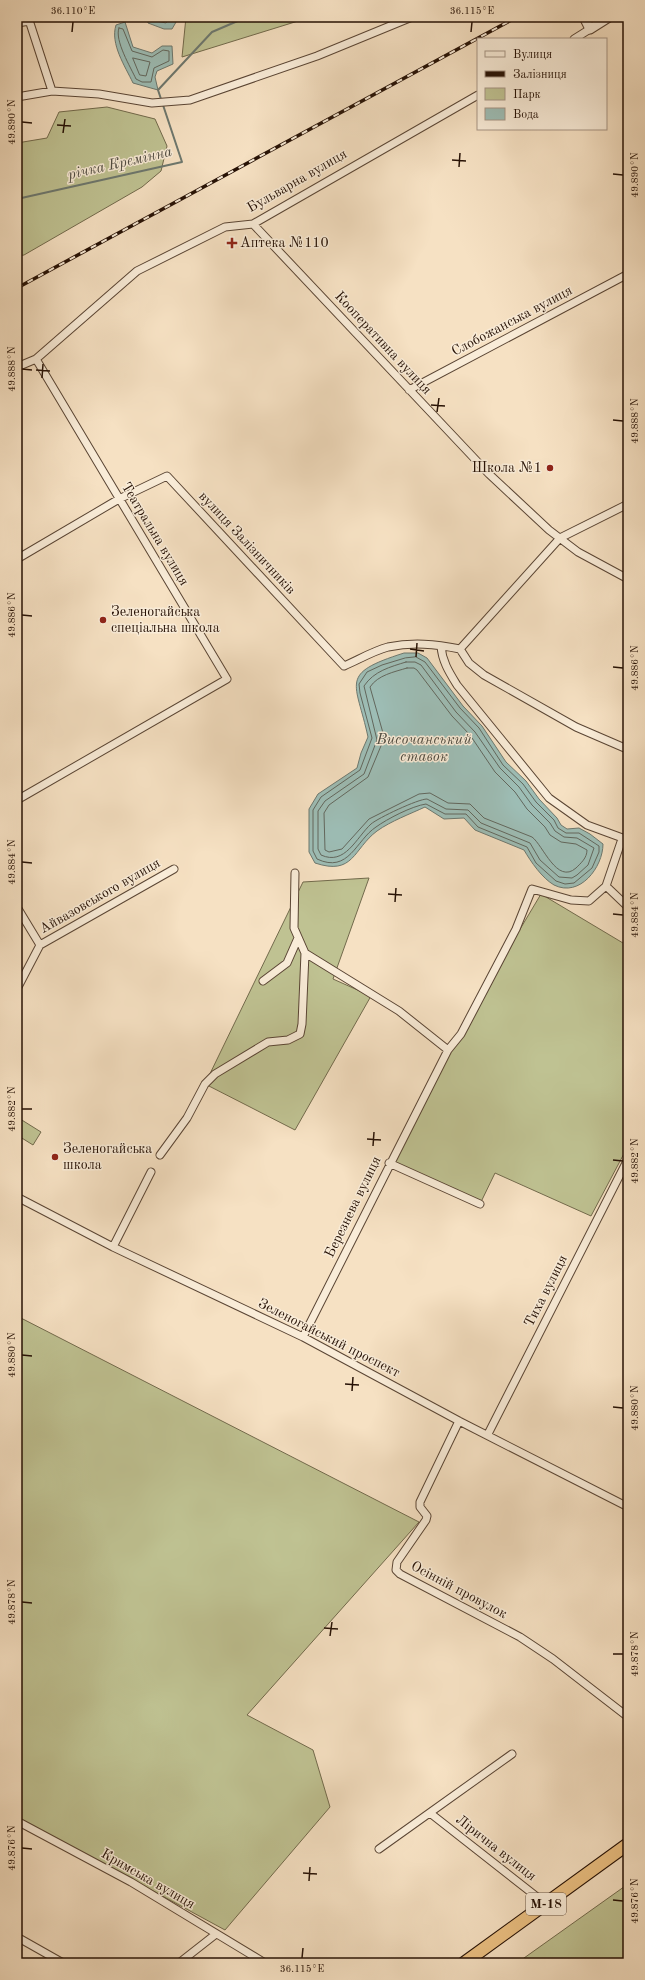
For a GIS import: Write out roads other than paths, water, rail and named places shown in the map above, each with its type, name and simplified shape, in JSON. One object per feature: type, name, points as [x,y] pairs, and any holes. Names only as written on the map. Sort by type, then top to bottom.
[{"type":"highway","name":"М-18","points":[[464,1963],[628,1844]]},
{"type":"street","points":[[17,97],[52,91],[99,94],[162,103],[190,100],[246,82],[317,56],[412,17]]},
{"type":"street","points":[[584,17],[590,30]]},
{"type":"street","points":[[576,38],[609,17]]},
{"type":"street","points":[[17,23],[29,19],[52,91]]},
{"type":"street","name":"Бульварна вулиця","points":[[17,367],[36,359],[137,271],[225,227],[253,224],[477,96]]},
{"type":"street","name":"Кооперативна вулиця","points":[[253,224],[489,474],[560,538],[578,552],[628,579]]},
{"type":"street","name":"Слобожанська вулиця","points":[[409,390],[628,274]]},
{"type":"street","name":"Театральна вулиця","points":[[17,800],[227,679],[36,359]]},
{"type":"street","name":"вулиця Залізничників","points":[[119,499],[167,476],[344,666],[387,648],[413,643],[441,646]]},
{"type":"street","points":[[17,559],[119,499]]},
{"type":"street","points":[[460,649],[560,538],[628,504]]},
{"type":"street","points":[[627,749],[576,727],[484,675],[469,663],[460,649],[441,646],[442,656],[446,668],[457,685],[549,798],[587,825],[625,839],[606,886],[628,907]]},
{"type":"street","name":"Айвазовського вулиця","points":[[17,989],[40,945],[174,869]]},
{"type":"street","points":[[160,1155],[187,1118],[205,1084],[214,1074],[268,1042],[288,1040],[300,1034],[302,1024],[305,953],[294,928],[295,873]]},
{"type":"street","name":"Березнева вулиця","points":[[303,1337],[389,1163],[448,1050],[461,1034],[469,1020],[516,929],[532,889],[571,900],[589,901],[606,886]]},
{"type":"street","points":[[17,907],[40,945]]},
{"type":"street","points":[[263,981],[286,963],[298,938]]},
{"type":"street","points":[[305,953],[399,1012],[448,1050]]},
{"type":"street","name":"Тиха вулиця","points":[[488,1434],[628,1159]]},
{"type":"street","points":[[389,1163],[480,1204]]},
{"type":"street","points":[[113,1247],[151,1172]]},
{"type":"street","name":"Зеленогайський проспект","points":[[17,1197],[113,1247],[303,1337],[460,1421],[628,1507]]},
{"type":"street","name":"Осінній провулок","points":[[460,1421],[420,1502],[420,1507],[427,1516],[426,1520],[397,1562],[396,1570],[400,1574],[520,1637],[553,1659],[628,1717]]},
{"type":"street","name":"Лірична вулиця","points":[[379,1849],[512,1754]]},
{"type":"street","name":"Лірична вулиця","points":[[430,1813],[546,1904]]},
{"type":"street","name":"Кримська вулиця","points":[[17,1821],[131,1882],[265,1963]]},
{"type":"street","points":[[179,1963],[216,1934]]},
{"type":"street","points":[[17,1937],[63,1963]]},
{"type":"water","points":[[147,17],[153,17],[156,21],[166,23],[171,17],[179,17],[172,29],[164,29],[148,23]]},
{"type":"water","points":[[125,22],[133,47],[152,53],[162,46],[172,46],[173,64],[157,71],[155,77],[158,90],[133,83],[119,55],[115,40],[116,25]]},
{"type":"water","name":"Височанський ставок","points":[[404,653],[418,653],[427,658],[463,706],[482,726],[506,762],[526,781],[539,799],[557,818],[561,825],[567,829],[579,828],[603,844],[599,862],[594,871],[581,884],[564,888],[554,885],[533,865],[524,850],[475,830],[464,818],[444,819],[425,807],[382,827],[369,838],[352,859],[345,863],[338,866],[328,866],[315,863],[309,852],[309,809],[318,794],[357,768],[361,753],[368,737],[357,691],[357,682],[360,674],[369,667],[383,660]]},
{"type":"waterway","name":"річка Кремінна","points":[[17,199],[182,162],[158,90],[212,32],[247,17]]},
{"type":"railway","points":[[478,38],[517,17]]},
{"type":"railway","points":[[17,288],[477,39]]},
{"type":"place","name":"Аптека №110","points":[[232,243]]},
{"type":"place","name":"Школа №1","points":[[550,468]]},
{"type":"place","name":"Зеленогайська спеціальна школа","points":[[103,620]]},
{"type":"place","name":"Зеленогайська школа","points":[[55,1157]]}]
